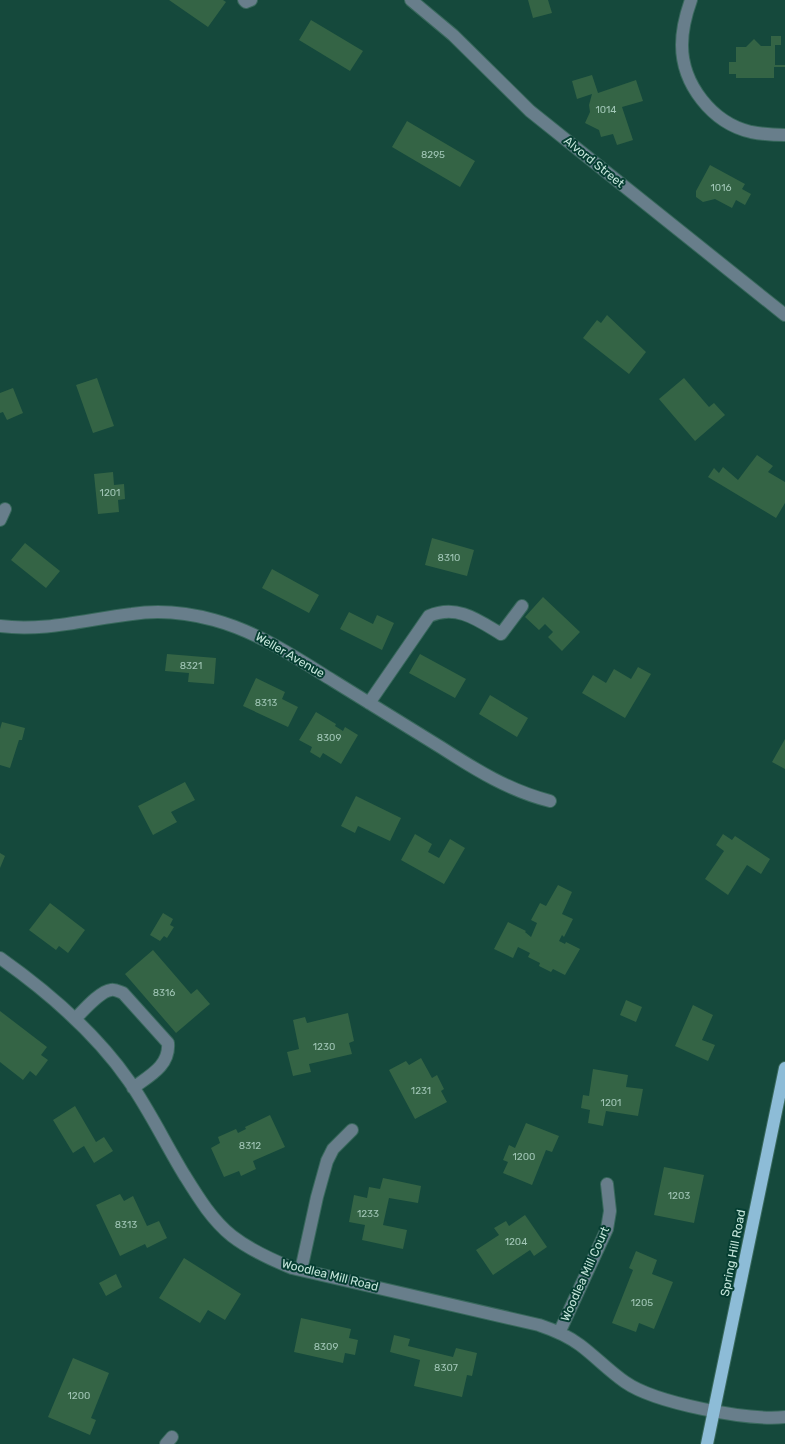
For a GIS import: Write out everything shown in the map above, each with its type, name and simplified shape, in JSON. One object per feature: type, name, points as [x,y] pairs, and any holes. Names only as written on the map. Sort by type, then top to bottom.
[{"type":"main road","name":"Spring Hill Road","points":[[707,1444],[785,1068]]},
{"type":"street","points":[[244,0],[246,2],[251,0]]},
{"type":"street","points":[[691,0],[686,15],[682,45],[687,72],[692,85],[702,101],[715,113],[740,128],[751,132],[785,135]]},
{"type":"street","name":"Alvord Street","points":[[413,1],[453,35],[530,111],[785,315]]},
{"type":"street","points":[[369,703],[430,616],[440,612],[456,612],[470,616],[501,634],[522,606]]},
{"type":"street","name":"Weller Avenue","points":[[0,626],[24,628],[69,624],[134,613],[159,612],[184,614],[213,620],[238,628],[268,642],[512,789],[550,801]]},
{"type":"street","name":"Woodlea Mill Road","points":[[0,958],[51,997],[105,1051],[133,1088],[199,1198],[230,1234],[250,1248],[269,1258],[301,1270],[531,1323],[559,1333],[579,1344],[626,1383],[664,1400],[752,1417],[785,1417]]},
{"type":"street","points":[[75,1019],[102,994],[111,990],[117,990],[123,993],[168,1044],[169,1053],[164,1063],[133,1088]]},
{"type":"street","points":[[301,1270],[317,1197],[327,1162],[333,1149],[352,1130]]},
{"type":"street","name":"Woodlea Mill Court","points":[[559,1333],[607,1229],[610,1211],[607,1184]]},
{"type":"building","points":[[169,0],[223,0],[226,2],[208,27]]},
{"type":"building","points":[[528,0],[548,0],[552,13],[533,18]]},
{"type":"building","points":[[311,20],[363,51],[350,71],[299,40]]},
{"type":"building","points":[[771,36],[781,36],[781,45],[775,45],[775,65],[785,65],[785,67],[774,67],[774,78],[736,78],[736,74],[729,74],[729,62],[736,62],[736,47],[746,47],[754,39],[761,46],[771,46]]},
{"type":"building","points":[[592,75],[598,93],[636,80],[643,101],[622,107],[633,140],[617,145],[613,134],[601,137],[599,130],[585,123],[590,112],[589,105],[592,94],[577,99],[572,81]]},
{"type":"building","points":[[407,121],[475,161],[460,187],[392,147]]},
{"type":"building","points":[[710,165],[745,184],[742,189],[751,194],[745,205],[736,200],[732,208],[715,199],[703,202],[696,197],[696,191]]},
{"type":"building","points":[[607,315],[646,352],[629,374],[583,338],[597,320],[601,323]]},
{"type":"building","points":[[97,378],[114,426],[93,433],[76,385]]},
{"type":"building","points":[[684,378],[709,407],[714,403],[725,415],[695,441],[659,399]]},
{"type":"building","points":[[13,388],[23,413],[7,420],[3,412],[0,413],[0,393]]},
{"type":"building","points":[[757,455],[773,466],[768,472],[785,482],[785,503],[776,518],[708,477],[714,468],[719,473],[723,467],[738,480]]},
{"type":"building","points":[[113,472],[114,485],[124,484],[125,499],[118,500],[119,512],[98,514],[94,474]]},
{"type":"building","points":[[432,538],[474,550],[467,576],[425,565]]},
{"type":"building","points":[[25,543],[60,571],[46,588],[11,560]]},
{"type":"building","points":[[272,569],[319,595],[309,613],[262,588]]},
{"type":"building","points":[[543,597],[580,632],[562,651],[548,637],[553,632],[545,624],[539,630],[525,617]]},
{"type":"building","points":[[349,612],[373,624],[377,615],[394,623],[382,650],[340,629]]},
{"type":"building","points":[[167,654],[216,658],[214,684],[188,682],[189,673],[165,671]]},
{"type":"building","points":[[420,654],[466,679],[455,698],[409,673]]},
{"type":"building","points":[[638,667],[651,674],[625,718],[582,693],[593,675],[606,683],[614,669],[631,679]]},
{"type":"building","points":[[256,678],[285,692],[282,699],[298,707],[288,727],[243,706]]},
{"type":"building","points":[[490,695],[528,718],[517,737],[479,714]]},
{"type":"building","points":[[316,712],[336,724],[335,726],[343,731],[345,727],[358,735],[341,764],[323,753],[320,758],[310,752],[312,747],[299,740]]},
{"type":"building","points":[[2,722],[25,728],[10,768],[0,765],[0,729]]},
{"type":"building","points":[[785,739],[785,769],[772,762]]},
{"type":"building","points":[[185,782],[195,800],[171,812],[177,822],[153,835],[138,806]]},
{"type":"building","points":[[356,796],[401,818],[390,841],[358,826],[355,833],[341,826]]},
{"type":"building","points":[[415,834],[432,844],[428,852],[439,858],[450,839],[465,848],[444,884],[401,860]]},
{"type":"building","points":[[723,834],[732,840],[735,836],[770,859],[761,874],[747,865],[728,895],[705,879],[724,851],[716,845]]},
{"type":"building","points":[[0,853],[5,856],[0,868]]},
{"type":"building","points":[[558,885],[572,892],[562,914],[573,919],[564,937],[562,935],[559,941],[565,944],[566,942],[580,949],[565,975],[553,969],[551,972],[539,966],[540,963],[528,957],[530,953],[518,947],[513,958],[494,949],[508,922],[526,931],[531,937],[537,923],[531,920],[540,903],[546,906]]},
{"type":"building","points":[[50,903],[85,930],[68,953],[59,946],[56,950],[29,930]]},
{"type":"building","points":[[163,913],[173,919],[170,925],[174,927],[167,938],[164,936],[160,941],[150,935]]},
{"type":"building","points":[[153,950],[191,994],[197,989],[210,1004],[176,1033],[125,974]]},
{"type":"building","points":[[626,1000],[642,1007],[636,1022],[620,1015]]},
{"type":"building","points":[[693,1005],[713,1015],[702,1040],[715,1045],[708,1061],[675,1046]]},
{"type":"building","points":[[0,1011],[47,1047],[41,1055],[48,1060],[36,1076],[30,1071],[23,1080],[0,1062]]},
{"type":"building","points":[[348,1013],[354,1041],[349,1043],[352,1054],[309,1064],[311,1072],[293,1076],[287,1052],[299,1049],[293,1020],[305,1017],[307,1023]]},
{"type":"building","points":[[421,1058],[432,1078],[437,1075],[444,1089],[441,1091],[447,1102],[415,1119],[389,1070],[406,1061],[409,1065]]},
{"type":"building","points":[[593,1069],[628,1075],[626,1087],[643,1089],[638,1116],[606,1111],[603,1126],[588,1123],[590,1110],[581,1108],[583,1095],[589,1096]]},
{"type":"building","points":[[75,1106],[96,1142],[104,1137],[113,1151],[94,1163],[84,1146],[73,1153],[53,1120]]},
{"type":"building","points":[[270,1115],[285,1147],[253,1161],[256,1169],[241,1176],[239,1171],[224,1177],[211,1148],[220,1143],[218,1137],[236,1129],[238,1133],[246,1129],[245,1127]]},
{"type":"building","points":[[526,1123],[559,1136],[552,1152],[546,1150],[532,1185],[503,1173],[508,1162],[503,1160],[509,1145],[515,1148]]},
{"type":"building","points":[[664,1167],[704,1175],[694,1223],[654,1215]]},
{"type":"building","points":[[383,1178],[421,1186],[418,1203],[389,1198],[383,1225],[407,1230],[403,1249],[362,1240],[365,1225],[349,1222],[354,1195],[367,1198],[369,1187],[380,1189]]},
{"type":"building","points":[[120,1194],[124,1201],[133,1196],[147,1226],[159,1221],[167,1238],[147,1248],[145,1244],[120,1256],[96,1205]]},
{"type":"building","points":[[525,1215],[547,1247],[534,1256],[530,1250],[493,1275],[476,1250],[499,1235],[494,1228],[506,1221],[509,1226]]},
{"type":"building","points":[[636,1251],[657,1260],[652,1274],[673,1282],[654,1329],[639,1323],[636,1332],[612,1323],[633,1270],[629,1268]]},
{"type":"building","points":[[184,1258],[241,1294],[225,1320],[208,1310],[200,1323],[159,1298]]},
{"type":"building","points":[[116,1274],[122,1287],[106,1296],[99,1283]]},
{"type":"building","points":[[301,1318],[351,1329],[349,1338],[358,1340],[355,1355],[345,1353],[343,1363],[294,1352]]},
{"type":"building","points":[[394,1335],[410,1339],[408,1346],[453,1357],[456,1348],[477,1353],[472,1376],[467,1375],[462,1397],[414,1386],[420,1360],[390,1352]]},
{"type":"building","points":[[73,1358],[109,1373],[91,1418],[96,1420],[90,1435],[48,1417]]}]
